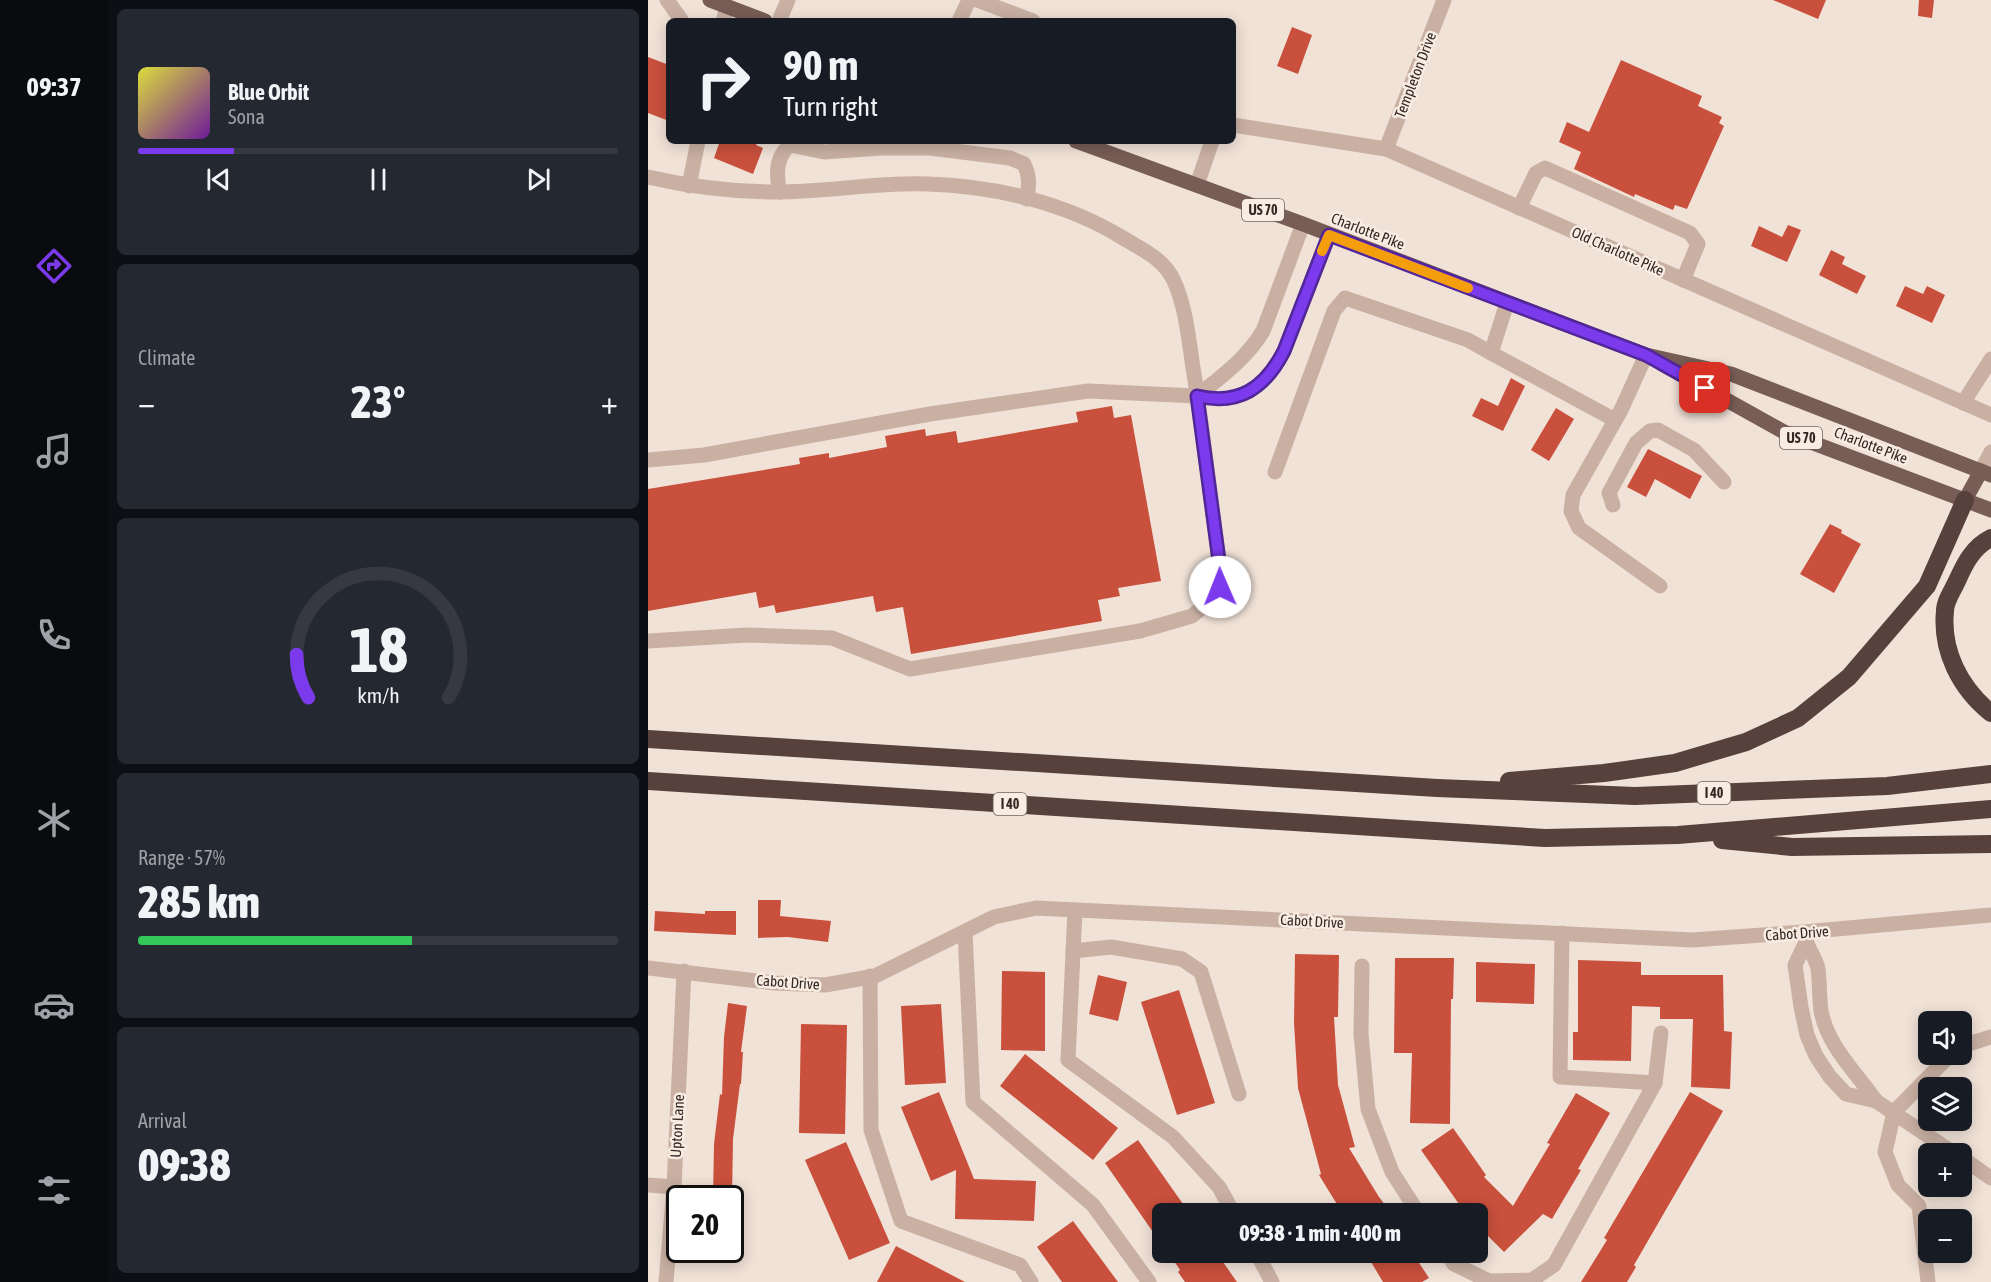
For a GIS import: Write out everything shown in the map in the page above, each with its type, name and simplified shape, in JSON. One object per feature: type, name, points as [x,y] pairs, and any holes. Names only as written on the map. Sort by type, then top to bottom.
[{"type":"highway","points":[[1437,788],[1604,773],[1675,763],[1746,742],[1798,718],[1849,677],[1927,586],[1965,500]]},
{"type":"highway","points":[[1991,538],[1974,549],[1944,609],[1946,642],[1952,663],[1964,684],[1979,703],[1991,713]]},
{"type":"highway","name":"I 40","points":[[648,739],[1437,788],[1635,796],[1887,786],[1991,774]]},
{"type":"highway","name":"I 40","points":[[648,781],[1545,838],[1678,835],[1991,810]]},
{"type":"highway","points":[[1678,835],[1792,847],[1991,844]]},
{"type":"main road","points":[[710,0],[725,14],[748,18]]},
{"type":"main road","name":"Charlotte Pike","points":[[1084,144],[1303,224],[1646,355],[1731,374],[1986,473]]},
{"type":"main road","name":"Charlotte Pike","points":[[1646,355],[1784,432],[1991,510]]},
{"type":"main road","points":[[1965,500],[1986,473]]},
{"type":"street","points":[[667,0],[680,18]]},
{"type":"street","points":[[780,18],[788,0]]},
{"type":"street","name":"Templeton Drive","points":[[1386,149],[1444,0]]},
{"type":"street","points":[[960,18],[968,1],[1023,18]]},
{"type":"street","name":"Old Charlotte Pike","points":[[1236,125],[1386,149],[1991,416]]},
{"type":"street","points":[[689,186],[697,144]]},
{"type":"street","points":[[1197,185],[1211,144]]},
{"type":"street","points":[[780,192],[776,175],[783,150],[790,145],[824,153],[881,148],[930,148],[1010,158],[1023,164],[1028,173],[1027,199]]},
{"type":"street","points":[[1519,208],[1536,173],[1545,168],[1690,233],[1698,244],[1683,280]]},
{"type":"street","points":[[648,177],[709,189],[780,192],[928,184],[990,190],[1065,210],[1108,228],[1155,257],[1165,267],[1180,296],[1197,396],[1220,568],[1220,587],[1213,599],[1192,616],[1140,631],[910,669],[832,638],[747,635],[648,640]]},
{"type":"street","points":[[1197,396],[1238,363],[1263,331],[1303,224]]},
{"type":"street","points":[[648,460],[704,454],[930,414],[1088,391],[1197,396],[1214,400],[1234,398],[1256,388],[1276,366],[1329,235]]},
{"type":"street","points":[[1275,472],[1334,311],[1345,298],[1468,340],[1615,420]]},
{"type":"street","points":[[1491,353],[1507,303]]},
{"type":"street","points":[[1646,355],[1615,420],[1573,495],[1571,511],[1579,528],[1660,586]]},
{"type":"street","points":[[1963,403],[1991,360]]},
{"type":"street","points":[[1613,505],[1609,493],[1636,443],[1650,431],[1658,430],[1694,450],[1724,482]]},
{"type":"street","points":[[1986,473],[1991,452]]},
{"type":"street","name":"Cabot Drive","points":[[648,968],[774,983],[825,985],[870,976],[994,917],[1036,908],[1692,940],[1805,937],[1991,915]]},
{"type":"street","points":[[1075,910],[1068,1060],[1173,1137],[1219,1187],[1228,1203]]},
{"type":"street","points":[[965,932],[973,1102],[1093,1205],[1149,1282]]},
{"type":"street","points":[[1562,933],[1560,1077],[1655,1083]]},
{"type":"street","points":[[1805,937],[1795,965],[1807,1035],[1816,1056],[1830,1077],[1846,1094],[1876,1101],[1939,1143]]},
{"type":"street","points":[[1805,937],[1818,967],[1821,1012],[1831,1040],[1844,1061],[1860,1077],[1876,1101]]},
{"type":"street","points":[[1073,951],[1111,947],[1182,959],[1201,972],[1239,1094]]},
{"type":"street","points":[[1362,966],[1361,1034],[1368,1109],[1392,1172],[1412,1203]]},
{"type":"street","name":"Upton Lane","points":[[674,1185],[684,971]]},
{"type":"street","points":[[870,976],[871,1130],[902,1221],[1020,1265],[1030,1282]]},
{"type":"street","points":[[1453,1263],[1489,1281],[1532,1280],[1554,1265],[1655,1083],[1661,1033]]},
{"type":"street","points":[[1972,1043],[1991,1037]]},
{"type":"street","points":[[1928,1282],[1919,1206],[1898,1185],[1885,1152],[1893,1112],[1940,1065]]},
{"type":"street","points":[[1972,1165],[1991,1178]]},
{"type":"street","points":[[648,1185],[666,1186]]},
{"type":"street","name":"Upton Lane","points":[[666,1282],[668,1263]]},
{"type":"street","points":[[1262,1263],[1272,1282]]},
{"type":"building","points":[[1773,0],[1826,0],[1818,19]]},
{"type":"building","points":[[1919,0],[1934,0],[1932,18],[1918,16]]},
{"type":"building","points":[[1292,27],[1312,35],[1298,74],[1277,66]]},
{"type":"building","points":[[648,57],[666,64],[666,120],[648,113]]},
{"type":"building","points":[[1621,60],[1702,96],[1698,106],[1722,117],[1719,123],[1724,126],[1687,209],[1675,205],[1673,210],[1635,194],[1634,197],[1574,169],[1581,152],[1559,142],[1567,122],[1589,132]]},
{"type":"building","points":[[719,144],[756,144],[763,148],[753,174],[714,158]]},
{"type":"building","points":[[1788,225],[1801,230],[1787,262],[1751,246],[1759,226],[1782,237]]},
{"type":"building","points":[[1831,250],[1845,257],[1842,264],[1866,276],[1857,294],[1819,275]]},
{"type":"building","points":[[1905,286],[1923,294],[1927,286],[1945,295],[1932,323],[1896,306]]},
{"type":"building","points":[[1511,378],[1525,386],[1503,431],[1472,416],[1481,398],[1498,406]]},
{"type":"building","points":[[1112,406],[1114,418],[1131,415],[1161,581],[1118,588],[1120,596],[1098,600],[1102,621],[911,654],[903,607],[876,612],[873,596],[776,613],[774,605],[759,608],[756,592],[648,611],[648,489],[800,464],[799,458],[829,453],[829,458],[887,447],[885,436],[925,429],[926,436],[956,431],[958,443],[1078,422],[1076,412]]},
{"type":"building","points":[[1556,408],[1574,419],[1549,461],[1531,450]]},
{"type":"building","points":[[1648,449],[1702,476],[1690,499],[1655,479],[1646,497],[1627,487]]},
{"type":"building","points":[[1830,524],[1861,544],[1834,593],[1800,574]]},
{"type":"building","points":[[758,900],[781,900],[780,916],[831,921],[828,942],[788,937],[758,938]]},
{"type":"building","points":[[655,911],[705,914],[705,911],[736,911],[736,935],[654,931]]},
{"type":"building","points":[[1295,954],[1339,955],[1338,1017],[1334,1017],[1338,1085],[1355,1147],[1349,1148],[1384,1203],[1336,1203],[1319,1175],[1321,1174],[1298,1088],[1294,1023]]},
{"type":"building","points":[[1395,958],[1454,958],[1453,999],[1451,999],[1450,1124],[1410,1123],[1412,1053],[1394,1053]]},
{"type":"building","points":[[1578,960],[1641,962],[1641,975],[1723,975],[1724,1031],[1732,1032],[1730,1089],[1691,1087],[1693,1019],[1660,1019],[1660,1007],[1632,1006],[1631,1061],[1573,1060],[1573,1032],[1578,1032]]},
{"type":"building","points":[[1476,962],[1535,964],[1534,1004],[1476,1002]]},
{"type":"building","points":[[1002,971],[1045,972],[1045,1051],[1001,1050]]},
{"type":"building","points":[[1098,975],[1127,982],[1118,1021],[1089,1014]]},
{"type":"building","points":[[1179,990],[1215,1103],[1177,1115],[1141,1002]]},
{"type":"building","points":[[728,1003],[747,1006],[741,1052],[743,1052],[741,1084],[733,1139],[732,1185],[713,1185],[714,1144],[720,1094],[722,1095]]},
{"type":"building","points":[[941,1004],[946,1083],[905,1085],[901,1006]]},
{"type":"building","points":[[801,1024],[847,1025],[845,1134],[799,1133]]},
{"type":"building","points":[[1025,1054],[1118,1128],[1093,1160],[1000,1086]]},
{"type":"building","points":[[939,1092],[974,1179],[1036,1181],[1034,1221],[955,1219],[956,1170],[931,1181],[901,1107]]},
{"type":"building","points":[[1690,1092],[1723,1111],[1634,1265],[1636,1267],[1627,1282],[1581,1282],[1607,1240],[1604,1238]]},
{"type":"building","points":[[1576,1093],[1610,1113],[1578,1169],[1581,1170],[1552,1219],[1543,1214],[1504,1252],[1488,1236],[1488,1203],[1458,1203],[1421,1150],[1453,1128],[1486,1175],[1484,1177],[1513,1206],[1550,1144],[1547,1143]]},
{"type":"building","points":[[1138,1140],[1182,1203],[1152,1203],[1152,1231],[1105,1163]]},
{"type":"building","points":[[846,1142],[890,1243],[849,1260],[805,1160]]},
{"type":"building","points":[[1073,1221],[1118,1282],[1062,1282],[1037,1247]]},
{"type":"building","points":[[896,1246],[965,1282],[877,1282]]},
{"type":"building","points":[[1175,1263],[1224,1263],[1237,1282],[1185,1282],[1178,1272],[1180,1270]]},
{"type":"building","points":[[1372,1263],[1419,1263],[1429,1278],[1422,1282],[1383,1282]]},
{"type":"slow traffic","points":[[1322,251],[1329,235],[1468,288]]},
{"type":"route","points":[[1220,587],[1220,568],[1197,396],[1214,400],[1234,398],[1256,388],[1265,380],[1284,351],[1329,235],[1646,355],[1705,388]]}]
